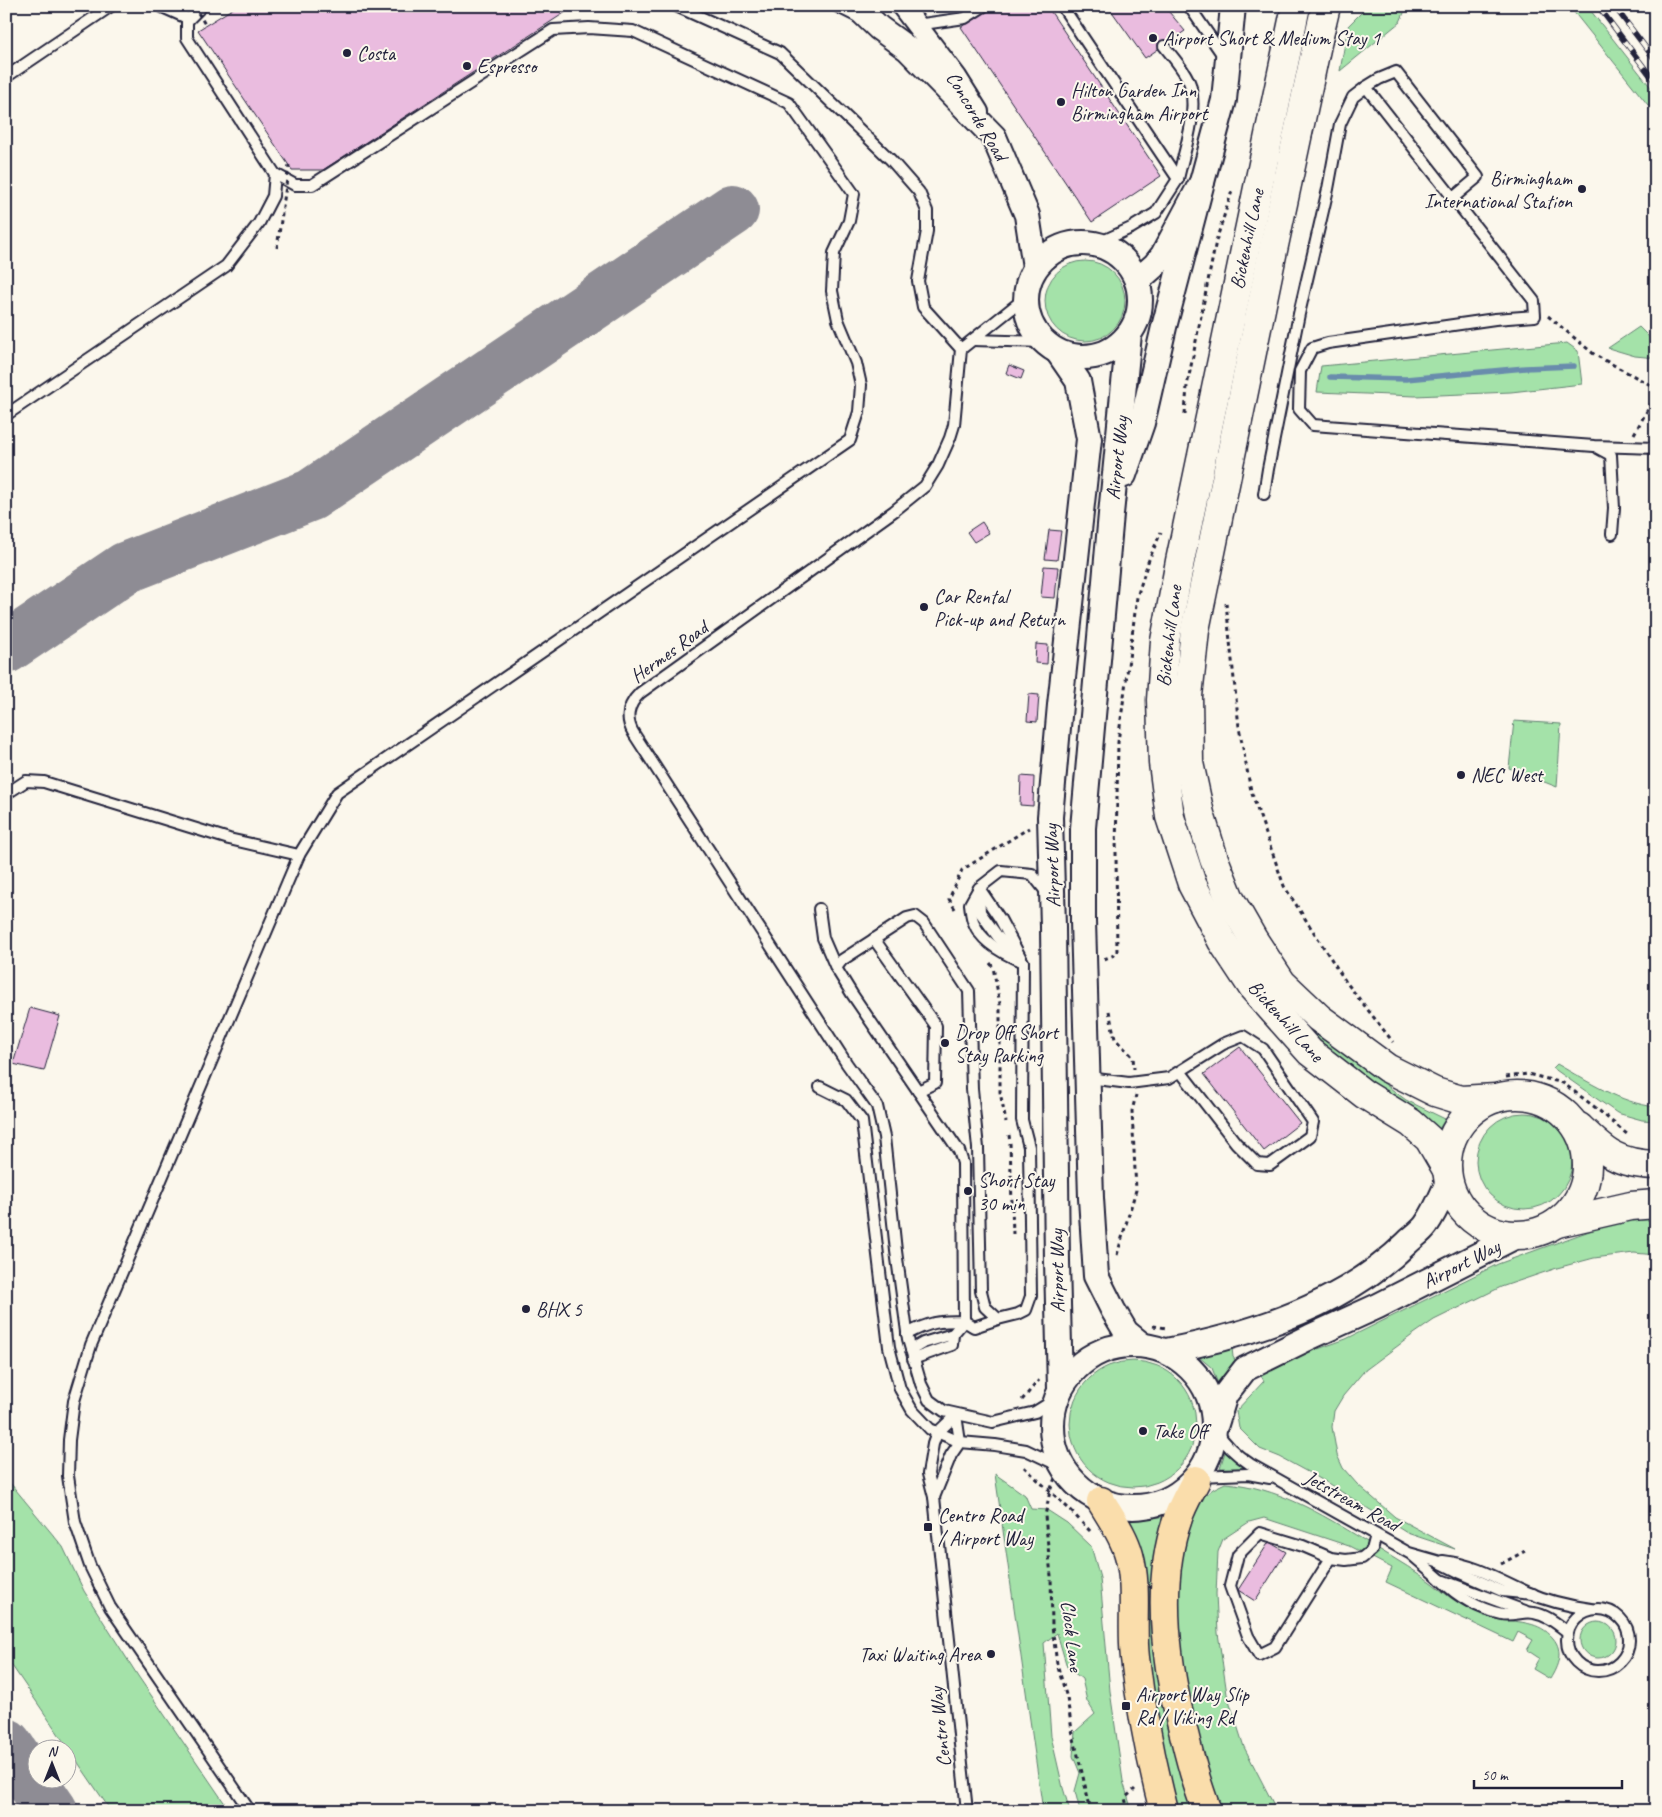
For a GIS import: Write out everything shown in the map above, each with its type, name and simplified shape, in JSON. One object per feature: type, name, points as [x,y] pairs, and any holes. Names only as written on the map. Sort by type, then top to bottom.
[{"type":"highway","points":[[1197,1478],[1178,1518],[1170,1552],[1166,1581],[1167,1645],[1177,1709],[1191,1764],[1207,1811]]},
{"type":"highway","points":[[1101,1501],[1123,1538],[1129,1555],[1132,1577],[1134,1655],[1151,1758],[1164,1811]]},
{"type":"main road","name":"Bickenhill Lane","points":[[1296,6],[1180,561],[1165,642],[1161,700],[1163,763],[1170,817],[1192,884],[1222,941],[1253,988],[1310,1052],[1364,1094],[1411,1123],[1429,1139],[1448,1175]]},
{"type":"main road","name":"Bickenhill Lane","points":[[1326,6],[1316,44],[1195,630],[1188,696],[1189,762],[1200,814],[1214,859],[1230,899],[1282,983],[1319,1018],[1388,1068],[1435,1092],[1461,1100],[1500,1088]]},
{"type":"main road","points":[[1569,1117],[1580,1134],[1586,1152],[1587,1172],[1582,1192],[1572,1209],[1557,1222],[1539,1232],[1518,1235],[1499,1233],[1482,1225],[1467,1213],[1456,1198],[1448,1175],[1448,1151],[1455,1134],[1465,1118],[1500,1088],[1516,1095],[1535,1098],[1553,1105],[1569,1117],[1600,1147],[1617,1159],[1656,1166]]},
{"type":"main road","points":[[1557,1222],[1631,1206],[1656,1204]]},
{"type":"street","points":[[856,6],[879,28],[908,49],[994,137]]},
{"type":"street","name":"Concorde Road","points":[[902,6],[956,77],[994,137],[1027,215],[1035,268]]},
{"type":"street","points":[[1111,514],[1142,423],[1164,327],[1224,100],[1233,6]]},
{"type":"street","points":[[1137,281],[1163,255],[1202,182]]},
{"type":"street","points":[[1070,243],[1096,244],[1120,256],[1137,281],[1141,302],[1136,322],[1129,334],[1111,350],[1088,357],[1051,347],[1028,320],[1025,298],[1027,284],[1035,268],[1050,252],[1070,243]]},
{"type":"street","name":"Airport Way","points":[[1129,334],[1083,828],[1083,921],[1091,1198],[1096,1276],[1126,1332],[1142,1345]]},
{"type":"street","name":"Airport Way","points":[[1051,347],[1078,381],[1089,439],[1060,705],[1050,817],[1058,1394]]},
{"type":"street","name":"Airport Way","points":[[1168,1340],[1230,1337],[1306,1309],[1346,1288],[1389,1261],[1426,1226],[1439,1202],[1448,1175]]},
{"type":"street","name":"Airport Way","points":[[1216,1427],[1224,1395],[1245,1369],[1378,1306],[1518,1235]]},
{"type":"street","points":[[1168,1340],[1207,1390],[1216,1427],[1211,1452],[1197,1478],[1172,1499],[1154,1506],[1134,1508],[1101,1501],[1077,1486],[1062,1467],[1052,1432],[1052,1413],[1058,1394],[1078,1366],[1103,1350],[1123,1345],[1142,1345],[1168,1340]]},
{"type":"lane","points":[[6,77],[110,6]]},
{"type":"lane","points":[[160,6],[187,18]]},
{"type":"lane","points":[[202,6],[187,21],[187,38],[275,174],[295,185],[312,185],[554,30],[589,28],[633,31],[789,103],[854,194],[848,221],[834,253],[832,291],[838,320],[856,363],[861,385],[859,412],[850,440],[337,793],[299,855],[91,1345],[74,1401],[69,1440],[68,1476],[76,1522],[94,1574],[110,1607],[250,1811]]},
{"type":"lane","points":[[676,6],[780,52],[891,160],[919,192],[927,210],[927,232],[918,281],[923,307],[962,349],[1025,298]]},
{"type":"lane","points":[[836,6],[879,28]]},
{"type":"lane","points":[[916,25],[965,18],[984,6]]},
{"type":"lane","points":[[1062,6],[1178,180]]},
{"type":"lane","points":[[1189,6],[1227,63]]},
{"type":"lane","points":[[1096,244],[1156,214],[1178,180],[1192,117],[1191,86],[1180,67],[1164,46]]},
{"type":"lane","points":[[1264,494],[1297,323],[1328,189],[1340,124],[1352,97],[1366,86],[1396,72],[1478,178],[1454,198]]},
{"type":"lane","points":[[1366,86],[1534,300],[1535,316],[1328,343],[1312,348],[1300,371],[1298,409],[1312,425],[1594,446],[1656,448]]},
{"type":"lane","points":[[6,415],[226,266],[259,223],[273,196],[275,174]]},
{"type":"lane","points":[[973,340],[1051,347]]},
{"type":"lane","name":"Hermes Road","points":[[962,349],[954,425],[938,465],[925,486],[894,511],[640,694],[634,699],[628,715],[634,734],[877,1106],[884,1137],[907,1334],[921,1384],[929,1400],[944,1411],[994,1422],[1036,1412],[1058,1394]]},
{"type":"lane","points":[[1594,446],[1611,455],[1614,508],[1612,534]]},
{"type":"lane","points":[[6,794],[26,782],[44,782],[229,839],[299,855]]},
{"type":"lane","points":[[1024,962],[1006,955],[984,938],[974,924],[970,904],[979,888],[1001,871],[1032,874],[1052,900]]},
{"type":"lane","points":[[907,1334],[927,1324],[964,1321],[974,1327],[1018,1314],[1026,1310],[1032,1296],[1030,1147],[1022,1120],[1024,962],[1000,919],[979,888]]},
{"type":"lane","points":[[819,909],[823,938],[836,968],[960,1151],[963,1163],[964,1321],[953,1334],[923,1343],[912,1354]]},
{"type":"lane","points":[[836,968],[842,960],[907,918],[915,916],[924,923],[969,991],[972,1089],[978,1148],[981,1291],[986,1307],[998,1319]]},
{"type":"lane","points":[[874,939],[936,1026],[936,1084],[918,1091]]},
{"type":"lane","points":[[1088,1078],[1129,1083],[1169,1078],[1180,1071],[1223,1044],[1243,1036],[1263,1049],[1313,1122],[1310,1136],[1270,1165],[1256,1164],[1236,1143],[1180,1071]]},
{"type":"lane","points":[[820,1087],[846,1100],[862,1122],[888,1347],[900,1389],[912,1410],[930,1429],[960,1442],[1026,1450],[1062,1467]]},
{"type":"lane","points":[[960,1151],[978,1148]]},
{"type":"lane","points":[[938,1433],[956,1415]]},
{"type":"lane","points":[[934,1497],[951,1455],[960,1442],[956,1415]]},
{"type":"lane","name":"Jetstream Road","points":[[1216,1427],[1223,1442],[1236,1455],[1409,1553]]},
{"type":"lane","name":"Centro Way","points":[[938,1433],[928,1474],[934,1497],[967,1811]]},
{"type":"lane","name":"Jetstream Road","points":[[1197,1478],[1248,1474],[1278,1479]]},
{"type":"lane","points":[[1331,1558],[1275,1647],[1259,1655],[1248,1636],[1230,1586],[1238,1555],[1260,1533],[1303,1546],[1331,1558],[1346,1560],[1362,1558],[1372,1550],[1376,1535]]},
{"type":"lane","points":[[1409,1553],[1437,1560],[1502,1591],[1533,1594],[1572,1606],[1613,1612],[1621,1618],[1627,1627],[1629,1647],[1622,1661],[1607,1670],[1596,1672],[1578,1664],[1571,1656],[1567,1645],[1568,1632],[1576,1618],[1591,1609]]},
{"type":"lane","points":[[1409,1553],[1442,1580],[1454,1593],[1484,1609],[1504,1614],[1533,1613],[1547,1617],[1568,1632]]},
{"type":"path","points":[[194,6],[206,26]]},
{"type":"path","points":[[277,248],[289,165]]},
{"type":"path","points":[[1535,308],[1547,315],[1595,354],[1656,388]]},
{"type":"path","points":[[1627,447],[1656,395]]},
{"type":"path","points":[[1226,600],[1239,727],[1251,791],[1284,886],[1346,982],[1395,1044]]},
{"type":"path","points":[[959,914],[949,899],[962,870],[1031,827]]},
{"type":"path","points":[[1102,960],[1117,954]]},
{"type":"path","points":[[988,960],[993,967],[1000,1004],[1000,1092],[1010,1143],[1014,1243]]},
{"type":"path","points":[[1108,1007],[1115,1039],[1133,1057],[1136,1096],[1132,1111],[1136,1190],[1116,1258]]},
{"type":"path","points":[[1500,1088],[1528,1074],[1563,1084],[1596,1108],[1628,1136]]},
{"type":"path","points":[[1146,1321],[1168,1340]]},
{"type":"path","points":[[1022,1465],[1093,1534]]},
{"type":"path","name":"Clock Lane","points":[[1062,1467],[1056,1475],[1050,1491],[1045,1516],[1051,1576],[1052,1626],[1057,1664],[1067,1698],[1072,1730],[1092,1811]]},
{"type":"path","points":[[1496,1563],[1502,1564],[1525,1551]]},
{"type":"path","points":[[1128,1811],[1125,1798],[1137,1787],[1139,1795]]},
{"type":"green space","points":[[1307,6],[1319,6],[1186,629],[1189,807],[1314,1031],[1406,1100],[1445,1119],[1438,1131],[1312,1038],[1246,960],[1213,901],[1196,860],[1183,807],[1174,753],[1173,694],[1180,629]]},
{"type":"green space","points":[[1368,6],[1407,6],[1400,22],[1340,71],[1348,26]]},
{"type":"green space","points":[[1569,6],[1587,6],[1656,94],[1656,115]]},
{"type":"green space","points":[[1085,261],[1100,264],[1113,273],[1122,286],[1125,301],[1122,316],[1113,329],[1100,338],[1085,341],[1070,338],[1057,329],[1048,316],[1045,301],[1048,286],[1057,273],[1070,264]]},
{"type":"green space","points":[[1639,327],[1656,344],[1656,358],[1635,356],[1608,348]]},
{"type":"green space","points":[[1567,343],[1578,351],[1582,384],[1511,392],[1415,396],[1317,392],[1321,366]]},
{"type":"green space","points":[[1514,721],[1561,724],[1557,787],[1509,768]]},
{"type":"green space","points":[[1557,1064],[1617,1096],[1643,1105],[1656,1107],[1656,1121],[1642,1120],[1617,1113],[1553,1068]]},
{"type":"green space","points":[[1524,1113],[1542,1117],[1558,1127],[1568,1143],[1572,1161],[1568,1179],[1558,1195],[1542,1205],[1524,1209],[1506,1205],[1490,1195],[1480,1179],[1476,1161],[1480,1143],[1490,1127],[1506,1117]]},
{"type":"green space","points":[[1656,1216],[1656,1255],[1634,1253],[1594,1258],[1501,1287],[1434,1320],[1364,1371],[1343,1396],[1334,1411],[1332,1427],[1337,1455],[1343,1468],[1357,1484],[1395,1517],[1455,1549],[1407,1533],[1326,1482],[1280,1457],[1260,1449],[1239,1428],[1236,1411],[1264,1381],[1260,1374],[1301,1355],[1346,1339],[1498,1264],[1617,1221]]},
{"type":"green space","points":[[1232,1348],[1233,1357],[1238,1364],[1226,1372],[1218,1384],[1212,1368],[1199,1357]]},
{"type":"green space","points":[[1133,1361],[1157,1366],[1177,1380],[1191,1400],[1196,1424],[1191,1448],[1177,1468],[1157,1482],[1133,1487],[1109,1482],[1089,1468],[1075,1448],[1070,1424],[1075,1400],[1089,1380],[1109,1366]]},
{"type":"green space","points":[[1225,1452],[1250,1469],[1220,1468]]},
{"type":"green space","points":[[995,1474],[1025,1495],[1031,1509],[1047,1510],[1067,1523],[1091,1546],[1100,1578],[1110,1691],[1123,1781],[1132,1811],[1080,1811],[1075,1791],[1080,1773],[1073,1756],[1075,1732],[1095,1714],[1087,1701],[1082,1679],[1067,1667],[1057,1633],[1044,1643],[1051,1736],[1070,1811],[1043,1811]]},
{"type":"green space","points":[[6,1478],[63,1547],[84,1591],[138,1676],[230,1811],[111,1811],[78,1763],[78,1740],[63,1740],[6,1657]]},
{"type":"green space","points":[[1225,1483],[1244,1485],[1262,1490],[1314,1511],[1408,1567],[1462,1605],[1501,1619],[1542,1628],[1553,1638],[1559,1653],[1557,1664],[1550,1679],[1533,1669],[1539,1658],[1527,1650],[1533,1640],[1518,1632],[1513,1642],[1386,1582],[1392,1568],[1349,1546],[1264,1518],[1249,1522],[1223,1539],[1218,1552],[1216,1594],[1218,1633],[1227,1694],[1244,1747],[1277,1811],[1224,1811],[1210,1784],[1185,1694],[1177,1603],[1182,1550],[1197,1502],[1213,1489]]},
{"type":"green space","points":[[1169,1516],[1162,1547],[1199,1811],[1176,1811],[1150,1691],[1128,1521]]},
{"type":"green space","points":[[1598,1622],[1605,1623],[1611,1627],[1615,1633],[1615,1647],[1611,1653],[1605,1657],[1598,1658],[1591,1657],[1585,1653],[1581,1647],[1580,1640],[1581,1633],[1585,1627],[1591,1623]]},
{"type":"building","points":[[237,6],[575,6],[323,170],[292,170],[198,30]]},
{"type":"building","name":"Hilton Garden Inn Birmingham Airport","points":[[992,6],[1047,6],[1161,176],[1092,222],[961,27]]},
{"type":"building","name":"Airport Short & Medium Stay 1","points":[[1108,6],[1164,6],[1185,31],[1145,58]]},
{"type":"building","points":[[1009,365],[1024,371],[1021,379],[1006,373]]},
{"type":"building","points":[[982,522],[989,533],[974,542],[967,532]]},
{"type":"building","points":[[1049,530],[1061,531],[1057,560],[1045,559]]},
{"type":"building","points":[[1044,566],[1058,567],[1055,598],[1041,597]]},
{"type":"building","points":[[1036,644],[1048,645],[1047,664],[1035,663]]},
{"type":"building","points":[[1029,694],[1039,695],[1037,722],[1027,721]]},
{"type":"building","points":[[1021,776],[1034,777],[1033,806],[1020,805]]},
{"type":"building","points":[[30,1008],[60,1016],[44,1071],[13,1064]]},
{"type":"building","points":[[1240,1047],[1300,1123],[1264,1151],[1204,1074]]},
{"type":"building","points":[[1269,1542],[1286,1552],[1255,1601],[1238,1590]]},
{"type":"waterway","points":[[1330,377],[1406,379],[1525,368],[1574,366]]},
{"type":"taxiway","points":[[6,648],[125,568],[311,495],[733,210]]},
{"type":"taxiway","points":[[6,1744],[52,1811]]},
{"type":"railway","points":[[1598,6],[1656,83]]},
{"type":"railway","points":[[1614,6],[1656,61]]},
{"type":"place","name":"Airport Short & Medium Stay 1","points":[[1153,38]]},
{"type":"place","name":"Costa","points":[[347,53]]},
{"type":"place","name":"Espresso","points":[[467,66]]},
{"type":"place","name":"Hilton Garden Inn Birmingham Airport","points":[[1061,102]]},
{"type":"place","name":"Birmingham International Station","points":[[1582,189]]},
{"type":"place","name":"Car Rental Pick-up and Return","points":[[924,607]]},
{"type":"place","name":"NEC West","points":[[1461,775]]},
{"type":"place","name":"Drop Off Short Stay Parking","points":[[945,1043]]},
{"type":"place","name":"Short Stay 30 min","points":[[968,1191]]},
{"type":"place","name":"BHX 5","points":[[526,1309]]},
{"type":"place","name":"Take Off","points":[[1143,1431]]},
{"type":"place","name":"Centro Road / Airport Way","points":[[928,1527]]},
{"type":"place","name":"Taxi Waiting Area","points":[[991,1654]]},
{"type":"place","name":"Airport Way Slip Rd / Viking Rd","points":[[1126,1706]]}]
